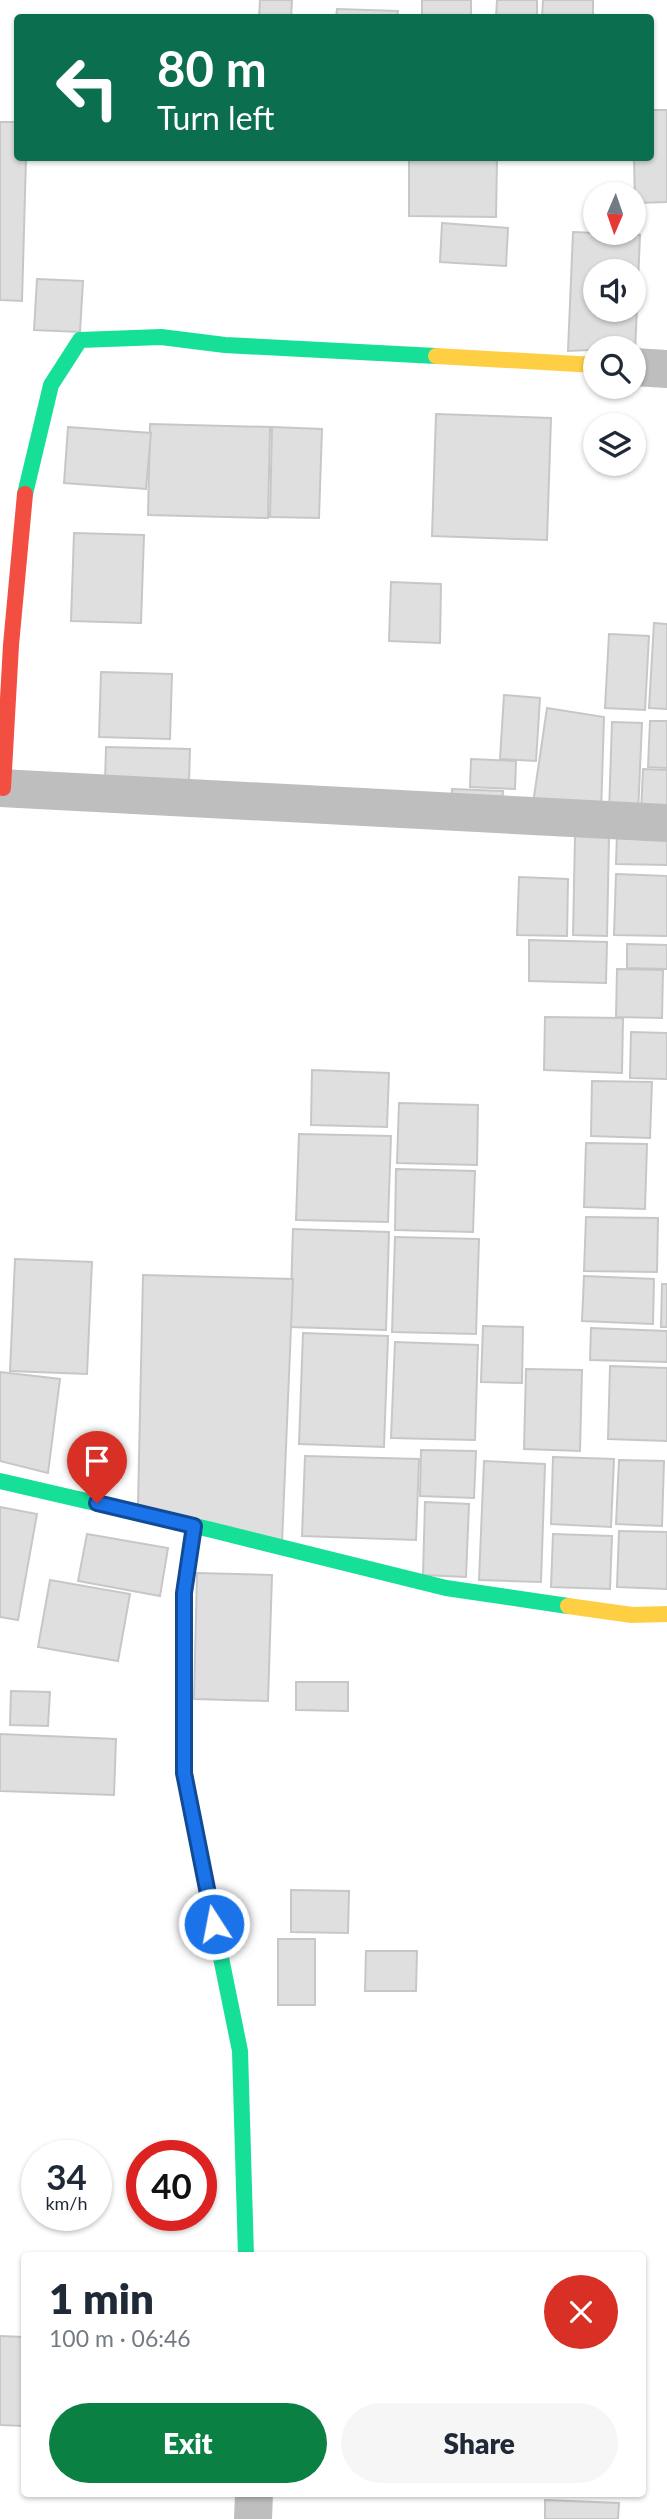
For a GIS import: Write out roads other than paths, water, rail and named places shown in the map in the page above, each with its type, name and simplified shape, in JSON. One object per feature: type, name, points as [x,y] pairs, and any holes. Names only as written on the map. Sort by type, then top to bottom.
[{"type":"street","points":[[583,364],[225,345],[162,337],[80,340],[51,385],[26,487],[11,645],[2,788],[667,824]]},
{"type":"street","points":[[646,368],[667,369]]},
{"type":"street","points":[[0,1481],[446,1588],[632,1615],[667,1614]]},
{"type":"street","points":[[194,1526],[184,1593],[184,1773],[240,2050],[246,2252]]},
{"type":"street","points":[[253,2519],[254,2497]]}]
